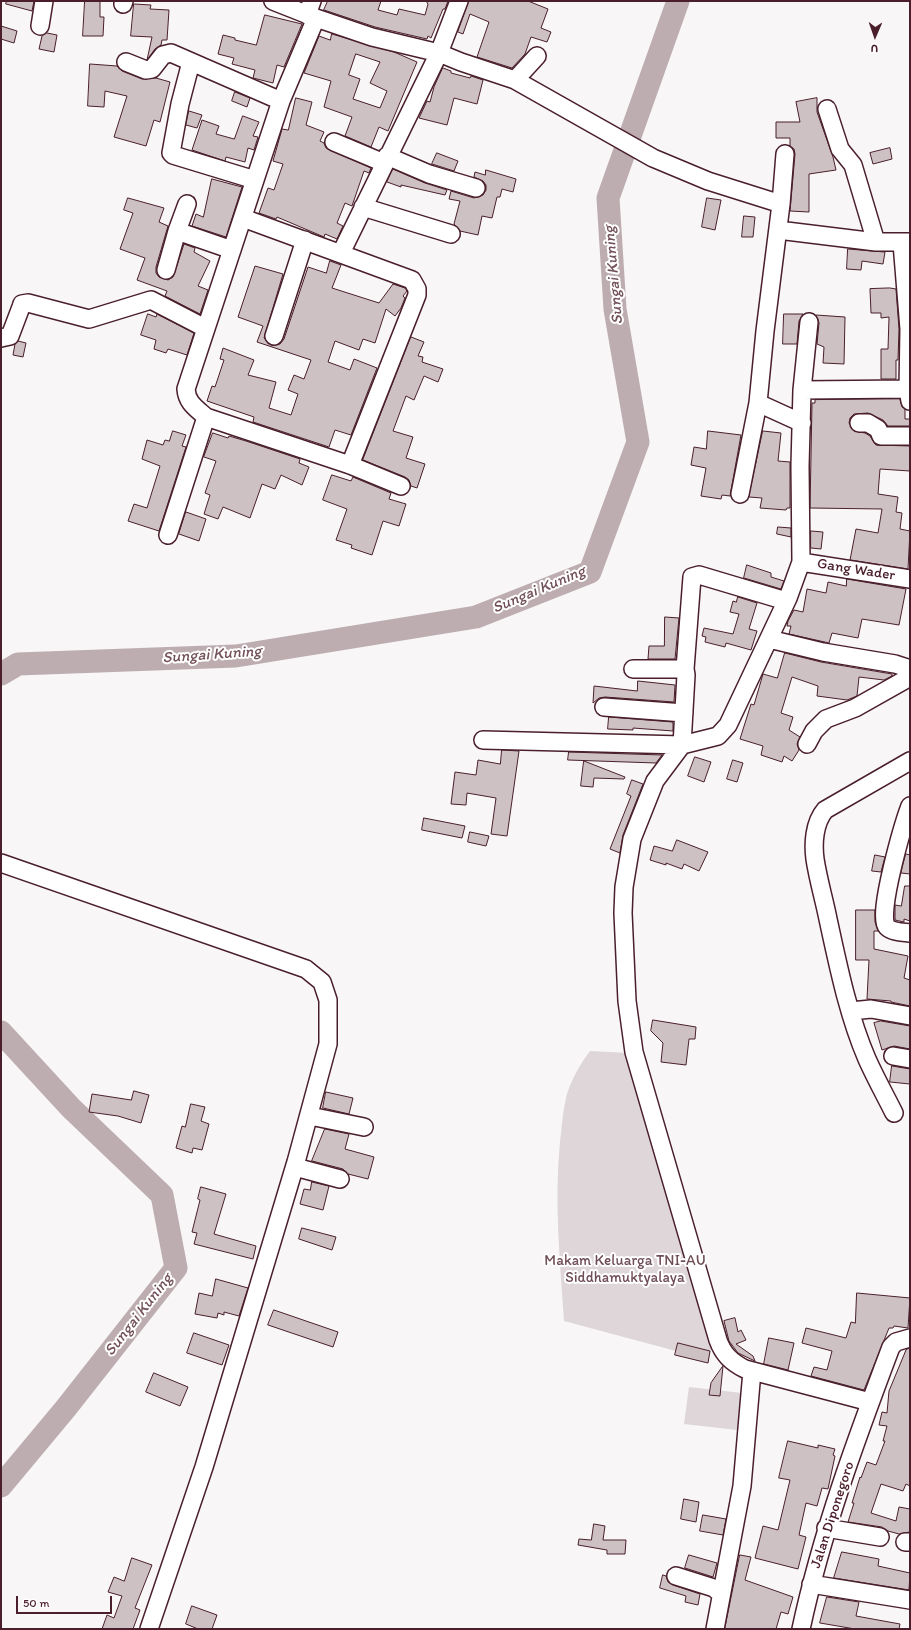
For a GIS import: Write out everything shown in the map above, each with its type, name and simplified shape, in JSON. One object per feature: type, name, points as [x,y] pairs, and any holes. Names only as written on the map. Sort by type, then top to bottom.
[{"type":"street","points":[[40,26],[44,1]]},
{"type":"street","points":[[273,1],[311,11],[372,37],[439,53],[515,80],[653,158],[708,181],[781,204]]},
{"type":"street","points":[[341,253],[439,53],[459,1]]},
{"type":"street","points":[[311,11],[186,389],[190,404],[206,417],[350,465],[401,486]]},
{"type":"street","points":[[126,62],[146,70],[152,69],[163,55],[171,53],[281,101]]},
{"type":"street","points":[[515,80],[537,56]]},
{"type":"street","points":[[191,62],[180,104],[172,153],[173,155],[255,180]]},
{"type":"street","points":[[827,109],[840,149],[853,165],[876,242]]},
{"type":"street","points":[[334,142],[476,188]]},
{"type":"street","points":[[740,494],[758,403],[765,331],[781,204],[785,154]]},
{"type":"street","points":[[166,270],[177,231],[187,204]]},
{"type":"street","points":[[363,207],[451,234]]},
{"type":"street","points":[[243,218],[412,280],[417,289],[417,295],[350,465]]},
{"type":"street","points":[[778,230],[876,242],[906,242],[910,329],[909,395],[802,390]]},
{"type":"street","points":[[177,231],[232,250]]},
{"type":"street","points":[[274,336],[305,240]]},
{"type":"street","points":[[1,338],[10,336],[24,303],[89,319],[151,300],[205,328]]},
{"type":"street","points":[[483,740],[682,745],[718,736],[728,725],[769,639],[801,562],[802,390],[809,322]]},
{"type":"street","points":[[758,403],[802,423]]},
{"type":"street","points":[[168,535],[206,417]]},
{"type":"street","points":[[859,422],[868,423],[878,429],[881,436],[910,436]]},
{"type":"street","name":"Gang Wader","points":[[801,562],[910,579]]},
{"type":"street","points":[[786,601],[699,575],[694,576],[691,579],[682,745],[655,781],[632,839],[624,887],[623,913],[630,1028],[634,1052],[718,1340],[725,1354],[731,1361],[752,1371],[870,1402]]},
{"type":"street","points":[[769,639],[823,652],[895,664],[910,669]]},
{"type":"street","points":[[633,669],[685,669]]},
{"type":"street","points":[[807,744],[814,731],[826,719],[855,708],[910,677]]},
{"type":"street","points":[[604,707],[684,713]]},
{"type":"street","points":[[894,1113],[867,1058],[851,1011],[835,949],[815,859],[817,825],[820,816],[825,810],[910,761]]},
{"type":"street","points":[[910,806],[890,876],[883,920],[887,927],[894,931],[910,933]]},
{"type":"street","points":[[1,863],[306,969],[322,982],[328,1000],[328,1044],[310,1116],[204,1467],[149,1629]]},
{"type":"street","points":[[851,1011],[871,1009],[910,1016]]},
{"type":"street","points":[[893,1056],[910,1059]]},
{"type":"street","points":[[310,1116],[364,1127]]},
{"type":"street","points":[[295,1167],[340,1179]]},
{"type":"street","name":"Jalan Diponegoro","points":[[801,1629],[826,1528],[870,1402],[891,1347],[896,1342],[910,1338]]},
{"type":"street","points":[[715,1629],[742,1486],[752,1371]]},
{"type":"street","points":[[826,1528],[880,1537]]},
{"type":"street","points":[[676,1576],[714,1588],[721,1594]]},
{"type":"street","points":[[811,1584],[910,1600]]},
{"type":"green space","name":"Makam Keluarga TNI-AU Siddhamuktyalaya","points":[[590,1051],[629,1053],[713,1340],[708,1363],[675,1355],[676,1351],[564,1321],[559,1254],[558,1164],[560,1142],[567,1094],[571,1082]]},
{"type":"green space","points":[[689,1387],[742,1393],[737,1430],[684,1424]]},
{"type":"building","points":[[7,1],[34,1],[32,11],[6,4]]},
{"type":"building","points":[[85,1],[100,1],[100,17],[104,17],[103,36],[83,36]]},
{"type":"building","points":[[328,1],[381,1],[378,10],[397,15],[399,9],[425,15],[428,4],[426,1],[448,1],[445,9],[443,9],[431,38],[428,36],[427,39],[375,27],[324,10]]},
{"type":"building","points":[[469,1],[528,1],[548,9],[541,28],[551,32],[547,42],[531,37],[525,54],[512,68],[477,57],[489,22],[470,14],[463,34],[458,32]]},
{"type":"building","points":[[134,4],[151,5],[150,9],[169,10],[167,40],[162,40],[161,45],[155,49],[147,60],[152,37],[131,36]]},
{"type":"building","points":[[265,15],[302,24],[284,67],[277,65],[273,83],[253,78],[255,70],[232,64],[234,58],[218,54],[223,35],[235,38],[235,40],[256,45]]},
{"type":"building","points":[[1,26],[17,31],[14,43],[1,39]]},
{"type":"building","points":[[47,33],[57,35],[54,52],[39,49],[42,36]]},
{"type":"building","points":[[332,34],[394,52],[417,62],[388,131],[379,127],[371,147],[345,136],[352,117],[324,107],[331,81],[304,73],[319,36],[330,40]],"holes":[[[356,54],[380,62],[370,83],[387,91],[380,108],[353,99],[360,79],[349,75]]]},
{"type":"building","points":[[90,64],[117,66],[122,71],[142,79],[156,78],[170,82],[160,122],[154,120],[146,146],[114,137],[127,96],[105,91],[104,107],[88,106]]},
{"type":"building","points":[[443,68],[451,71],[451,73],[470,78],[471,76],[483,80],[477,104],[454,98],[447,125],[419,118],[427,101],[430,102],[434,87]]},
{"type":"building","points":[[235,92],[250,98],[247,107],[232,101]]},
{"type":"building","points":[[296,98],[312,102],[306,125],[324,132],[320,141],[324,143],[326,148],[371,168],[369,173],[364,171],[352,206],[345,203],[337,223],[343,226],[337,239],[325,234],[324,237],[277,217],[276,219],[259,213],[268,188],[274,190],[283,164],[273,161],[282,129],[288,130]]},
{"type":"building","points":[[817,98],[817,112],[836,170],[809,174],[809,212],[790,211],[795,154],[794,149],[790,146],[790,138],[776,138],[776,122],[800,122],[796,102]]},
{"type":"building","points":[[189,111],[202,115],[197,128],[186,125]]},
{"type":"building","points":[[243,116],[259,122],[253,136],[258,137],[254,150],[248,148],[245,162],[226,157],[225,161],[192,150],[202,120],[219,126],[216,134],[234,139]]},
{"type":"building","points":[[890,148],[892,159],[873,164],[870,153]]},
{"type":"building","points":[[437,153],[458,161],[454,171],[432,164]]},
{"type":"building","points":[[393,169],[425,183],[447,190],[445,195],[401,185],[401,187],[387,182]]},
{"type":"building","points":[[486,170],[516,179],[513,192],[502,189],[500,197],[497,197],[492,218],[482,216],[478,235],[460,231],[454,224],[460,201],[449,199],[451,191],[474,198],[483,195],[486,190],[486,185],[483,181],[474,177],[475,172],[485,175]]},
{"type":"building","points":[[212,179],[242,187],[226,237],[192,226],[196,214],[203,217]]},
{"type":"building","points":[[128,198],[164,208],[159,222],[168,226],[156,267],[156,273],[159,277],[168,280],[173,277],[184,244],[195,248],[194,252],[210,261],[198,286],[208,290],[200,314],[165,296],[167,291],[137,280],[145,258],[120,249],[133,213],[124,210]]},
{"type":"building","points":[[707,198],[721,200],[715,230],[702,227]]},
{"type":"building","points":[[744,216],[755,217],[753,237],[742,237]]},
{"type":"building","points":[[848,249],[885,252],[883,264],[862,261],[861,270],[847,269]]},
{"type":"building","points":[[330,261],[341,265],[332,288],[379,303],[393,284],[405,288],[407,291],[403,296],[405,298],[401,308],[395,316],[386,309],[375,343],[363,339],[359,350],[335,341],[328,362],[350,370],[354,359],[377,368],[351,435],[335,430],[329,447],[253,422],[254,417],[207,401],[212,386],[215,387],[224,360],[220,359],[223,348],[254,360],[248,375],[276,382],[269,408],[291,415],[298,394],[288,390],[294,375],[304,379],[311,360],[257,342],[263,326],[238,317],[255,266],[283,274],[264,338],[271,345],[280,344],[284,339],[308,267],[326,273]]},
{"type":"building","points":[[870,289],[896,289],[899,329],[898,360],[896,360],[896,379],[881,379],[881,349],[888,349],[889,317],[881,318],[881,313],[871,313]]},
{"type":"building","points":[[148,314],[156,317],[157,314],[194,333],[187,355],[168,349],[166,353],[154,349],[156,340],[141,335]]},
{"type":"building","points":[[784,314],[803,314],[799,321],[797,344],[783,344]]},
{"type":"building","points":[[816,315],[845,317],[844,364],[823,363],[824,347],[817,344],[819,323]]},
{"type":"building","points":[[411,337],[424,342],[418,356],[423,357],[422,362],[443,369],[438,382],[424,376],[414,400],[406,396],[393,431],[413,437],[406,458],[425,464],[417,488],[411,486],[409,480],[405,477],[363,460]]},
{"type":"building","points":[[18,341],[26,343],[23,357],[13,355],[15,344]]},
{"type":"building","points":[[900,399],[902,407],[905,409],[905,419],[910,419],[910,426],[888,426],[883,420],[868,413],[854,414],[850,418],[849,423],[854,431],[865,433],[870,436],[876,445],[910,446],[910,471],[880,469],[878,494],[898,497],[896,512],[902,513],[900,529],[910,531],[908,569],[850,560],[856,529],[878,533],[882,509],[810,508],[812,403],[815,403],[815,400]]},
{"type":"building","points":[[173,431],[186,435],[182,446],[186,447],[159,531],[128,521],[134,504],[147,508],[160,466],[142,459],[147,440],[163,445],[165,440],[169,441]]},
{"type":"building","points":[[708,431],[741,435],[730,496],[722,495],[721,499],[701,496],[706,468],[691,465],[694,447],[706,449]]},
{"type":"building","points":[[763,431],[781,433],[778,461],[790,462],[790,508],[787,508],[786,510],[760,508],[762,498],[749,497]]},
{"type":"building","points":[[213,433],[228,438],[229,436],[246,441],[300,459],[299,463],[309,467],[302,485],[281,475],[275,489],[262,484],[250,518],[223,507],[218,519],[204,514],[210,495],[205,493],[216,461],[204,457]]},
{"type":"building","points":[[332,475],[351,481],[353,477],[391,493],[389,499],[406,504],[399,526],[383,521],[372,555],[351,548],[352,545],[336,540],[347,509],[323,500]]},
{"type":"building","points":[[186,512],[206,519],[199,541],[179,534]]},
{"type":"building","points":[[778,527],[791,528],[791,537],[777,534]]},
{"type":"building","points":[[811,531],[823,532],[821,549],[811,548]]},
{"type":"building","points":[[747,565],[771,573],[771,577],[784,581],[781,589],[744,578]]},
{"type":"building","points":[[847,579],[906,589],[899,625],[862,619],[858,638],[832,633],[829,643],[789,634],[791,626],[787,626],[788,621],[794,610],[803,612],[807,589],[826,593],[828,582],[846,586]]},
{"type":"building","points":[[738,597],[757,603],[749,629],[757,631],[751,650],[726,643],[725,647],[705,642],[706,637],[702,636],[704,628],[733,634],[739,614],[730,612],[733,601],[736,602]]},
{"type":"building","points":[[665,617],[679,618],[675,659],[648,659],[649,646],[664,646]]},
{"type":"building","points":[[785,653],[821,662],[892,674],[892,676],[884,680],[859,677],[857,696],[847,700],[817,696],[818,686],[792,677],[781,713],[793,717],[789,730],[800,737],[797,744],[799,750],[792,761],[784,756],[782,762],[761,755],[763,746],[740,739],[751,704],[754,705],[763,674],[777,678]]},
{"type":"building","points":[[638,681],[675,685],[674,702],[605,697],[599,698],[593,703],[594,686],[637,691]]},
{"type":"building","points":[[609,717],[673,722],[673,731],[633,728],[633,730],[608,729]]},
{"type":"building","points":[[502,750],[519,751],[507,836],[491,834],[496,798],[467,793],[466,805],[451,804],[455,772],[476,775],[478,760],[500,764]]},
{"type":"building","points":[[569,752],[662,755],[656,763],[568,760]]},
{"type":"building","points":[[695,757],[711,762],[704,782],[688,776]]},
{"type":"building","points":[[733,760],[743,763],[737,782],[727,779]]},
{"type":"building","points":[[584,761],[625,777],[624,779],[594,778],[593,787],[581,786]]},
{"type":"building","points":[[632,780],[643,784],[623,835],[620,853],[610,849],[631,796],[627,794]]},
{"type":"building","points":[[424,818],[465,826],[462,838],[422,830]]},
{"type":"building","points":[[470,832],[489,836],[486,846],[468,842]]},
{"type":"building","points":[[677,840],[708,852],[699,871],[684,864],[682,869],[666,863],[666,865],[650,860],[654,846],[672,851]]},
{"type":"building","points":[[906,854],[910,855],[910,874],[901,873]]},
{"type":"building","points":[[875,855],[885,857],[881,872],[872,871]]},
{"type":"building","points":[[905,886],[910,886],[910,921],[904,919],[904,922],[895,920],[895,905],[901,906]]},
{"type":"building","points":[[856,910],[875,910],[875,922],[878,931],[874,931],[874,949],[908,956],[904,978],[910,980],[910,1006],[891,1001],[867,999],[869,960],[856,960]]},
{"type":"building","points":[[653,1020],[696,1027],[695,1039],[689,1039],[686,1065],[661,1062],[663,1043],[651,1031]]},
{"type":"building","points":[[881,1021],[910,1026],[910,1049],[894,1046],[882,1050],[874,1023]]},
{"type":"building","points":[[892,1066],[910,1069],[910,1084],[890,1082]]},
{"type":"building","points":[[134,1091],[149,1095],[141,1123],[118,1116],[89,1112],[92,1094],[131,1100]]},
{"type":"building","points":[[326,1092],[353,1098],[349,1114],[323,1108]]},
{"type":"building","points":[[191,1104],[205,1107],[201,1121],[209,1124],[202,1150],[193,1148],[192,1153],[176,1148],[182,1126],[185,1127]]},
{"type":"building","points":[[325,1129],[349,1134],[345,1149],[374,1157],[368,1179],[348,1174],[343,1169],[312,1161]]},
{"type":"building","points":[[312,1182],[329,1186],[323,1210],[300,1204],[304,1189],[310,1190]]},
{"type":"building","points":[[201,1187],[226,1194],[214,1234],[256,1246],[253,1259],[194,1244],[197,1233],[192,1232],[200,1200],[198,1199]]},
{"type":"building","points":[[302,1228],[336,1237],[332,1250],[299,1239]]},
{"type":"building","points":[[216,1279],[248,1288],[239,1316],[224,1312],[224,1315],[218,1313],[217,1318],[195,1314],[199,1293],[212,1296]]},
{"type":"building","points":[[857,1293],[910,1298],[908,1328],[894,1326],[893,1328],[889,1328],[864,1390],[811,1376],[814,1367],[827,1370],[832,1351],[802,1343],[806,1328],[846,1338],[851,1322],[855,1323]]},
{"type":"building","points":[[274,1310],[338,1332],[333,1347],[268,1325]]},
{"type":"building","points":[[735,1318],[738,1332],[741,1330],[746,1340],[736,1344],[753,1356],[755,1361],[738,1353],[729,1341],[724,1321]]},
{"type":"building","points":[[194,1333],[229,1345],[222,1365],[187,1353]]},
{"type":"building","points":[[769,1338],[794,1343],[788,1370],[764,1364]]},
{"type":"building","points":[[678,1343],[710,1351],[708,1363],[675,1355]]},
{"type":"building","points":[[910,1348],[910,1486],[906,1484],[903,1491],[881,1484],[871,1513],[896,1521],[899,1507],[910,1509],[910,1532],[899,1534],[888,1531],[882,1527],[848,1522],[860,1477],[861,1478],[867,1462],[876,1465],[885,1441],[883,1441],[887,1426],[879,1425],[882,1412],[887,1413],[889,1391],[906,1350]]},
{"type":"building","points":[[723,1366],[720,1396],[709,1395],[711,1383]]},
{"type":"building","points":[[154,1373],[188,1387],[180,1406],[146,1392]]},
{"type":"building","points":[[788,1441],[818,1448],[818,1445],[835,1449],[833,1455],[835,1456],[828,1489],[822,1488],[817,1506],[806,1503],[799,1535],[806,1537],[798,1569],[755,1558],[763,1526],[778,1530],[790,1480],[779,1478]]},
{"type":"building","points":[[684,1499],[699,1502],[696,1522],[681,1519]]},
{"type":"building","points":[[703,1515],[726,1519],[723,1535],[700,1531]]},
{"type":"building","points":[[594,1524],[605,1526],[603,1540],[626,1540],[625,1554],[607,1554],[607,1550],[578,1545],[579,1539],[591,1540]]},
{"type":"building","points":[[842,1552],[879,1559],[878,1566],[910,1573],[909,1590],[834,1578]]},
{"type":"building","points":[[689,1555],[717,1563],[713,1577],[685,1568]]},
{"type":"building","points":[[740,1555],[751,1557],[745,1580],[793,1597],[788,1614],[781,1612],[776,1629],[725,1629]]},
{"type":"building","points":[[132,1558],[152,1565],[135,1608],[140,1610],[133,1629],[102,1629],[107,1615],[114,1618],[122,1596],[108,1592],[114,1577],[124,1581]]},
{"type":"building","points":[[663,1575],[666,1576],[668,1582],[673,1585],[700,1594],[698,1605],[685,1602],[686,1596],[660,1588]]},
{"type":"building","points":[[827,1597],[859,1602],[856,1616],[900,1624],[899,1629],[855,1629],[820,1623]]},
{"type":"building","points":[[192,1606],[217,1615],[212,1629],[198,1629],[186,1624]]},
{"type":"waterway","name":"Sungai Kuning","points":[[1,674],[18,664],[236,656],[476,617],[590,572],[638,442],[615,309],[608,198],[678,1]]},
{"type":"waterway","name":"Sungai Kuning","points":[[1,1032],[71,1108],[162,1195],[176,1268],[66,1408],[1,1486]]}]
